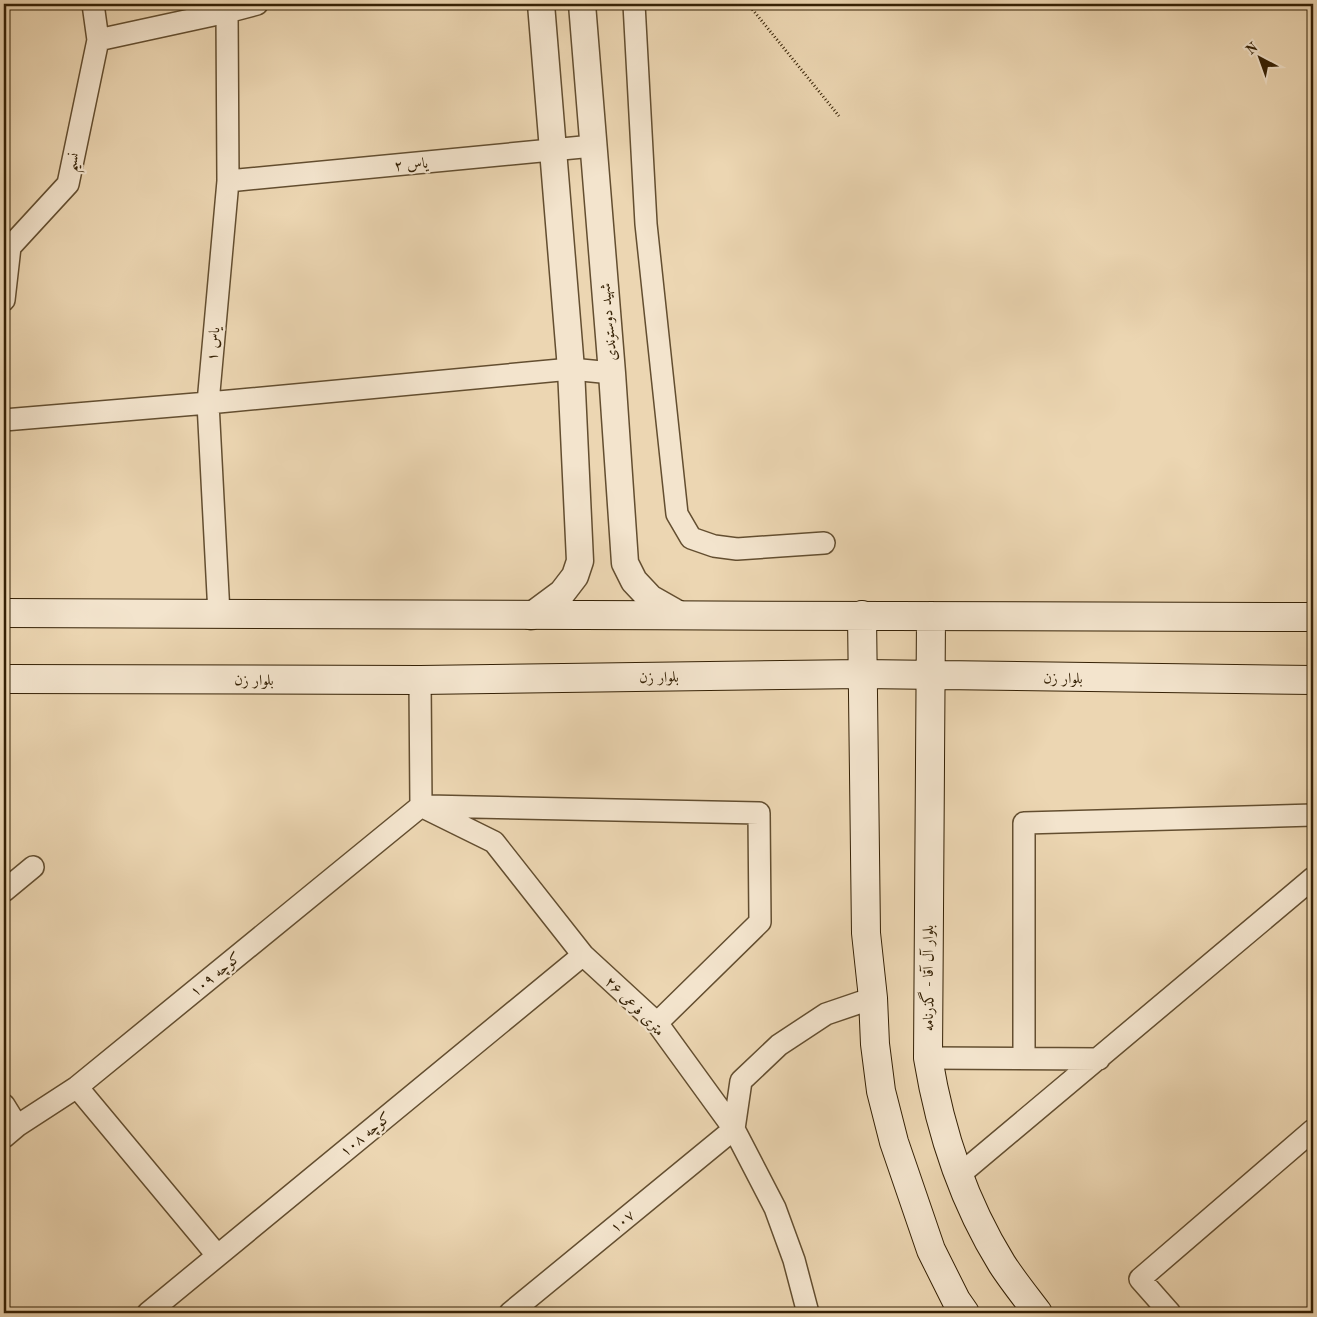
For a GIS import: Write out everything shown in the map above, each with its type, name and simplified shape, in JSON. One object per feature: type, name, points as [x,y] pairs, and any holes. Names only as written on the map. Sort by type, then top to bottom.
[{"type":"main road","points":[[4,613],[1313,617]]},
{"type":"main road","points":[[862,615],[866,933],[873,998],[875,1044],[881,1091],[894,1142],[931,1250],[956,1300],[965,1313]]},
{"type":"main road","name":"بلوار آل آقا - گذرنامه","points":[[931,616],[928,1058],[936,1106],[958,1176],[979,1222],[1002,1264],[1038,1313]]},
{"type":"main road","name":"بلوار زن","points":[[4,679],[420,680],[862,674],[1313,680]]},
{"type":"street","name":"نسیم","points":[[4,300],[7,247],[68,184],[98,40],[93,4]]},
{"type":"street","points":[[98,40],[257,4]]},
{"type":"street","points":[[531,616],[562,594],[575,576],[580,561],[571,369],[541,4]]},
{"type":"street","name":"شهید دوستوندی","points":[[582,4],[612,373],[625,563],[634,581],[650,598],[680,615]]},
{"type":"street","points":[[634,4],[646,224],[677,514],[691,538],[714,546],[737,549],[824,544]]},
{"type":"street","name":"یاس ۱","points":[[219,614],[208,403],[228,181],[227,12]]},
{"type":"street","name":"یاس ۲","points":[[228,181],[593,146]]},
{"type":"street","points":[[4,420],[571,369],[612,373]]},
{"type":"street","points":[[420,680],[421,806],[759,813],[760,922],[657,1023]]},
{"type":"street","name":"۲۶ متری فرعی","points":[[421,806],[494,842],[583,955],[657,1023],[734,1129],[775,1208],[794,1260],[808,1313]]},
{"type":"street","name":"کوچه ۱۰۹","points":[[10,1131],[77,1087],[421,806]]},
{"type":"street","points":[[1024,1058],[1024,823],[1313,815]]},
{"type":"street","points":[[4,891],[33,867]]},
{"type":"street","points":[[958,1176],[1313,878]]},
{"type":"street","name":"کوچه ۱۰۸","points":[[148,1313],[583,955]]},
{"type":"street","points":[[734,1129],[741,1082],[778,1045],[826,1014],[873,998]]},
{"type":"street","points":[[928,1058],[1099,1059]]},
{"type":"street","points":[[77,1087],[217,1255]]},
{"type":"street","points":[[4,1105],[10,1131]]},
{"type":"street","name":"۱۰۷","points":[[510,1313],[734,1129]]},
{"type":"street","points":[[1170,1313],[1140,1279],[1313,1130]]},
{"type":"path","points":[[748,4],[838,116]]}]
